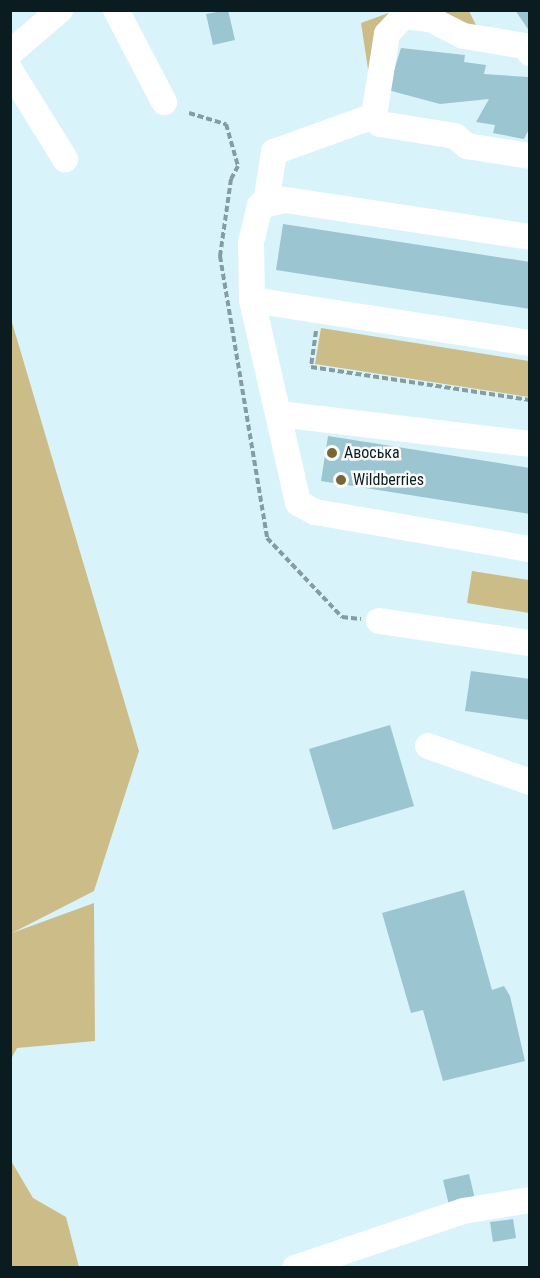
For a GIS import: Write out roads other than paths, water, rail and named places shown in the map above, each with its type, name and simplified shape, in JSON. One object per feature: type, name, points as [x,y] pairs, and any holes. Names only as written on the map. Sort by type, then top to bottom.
[{"type":"lane","points":[[10,53],[60,10]]},
{"type":"lane","points":[[116,10],[164,102]]},
{"type":"lane","points":[[530,53],[525,46],[464,36],[430,19],[404,16],[387,34],[374,116],[380,124],[455,136],[467,146],[530,156]]},
{"type":"lane","points":[[10,70],[65,159]]},
{"type":"lane","points":[[266,204],[274,152],[374,116]]},
{"type":"lane","points":[[529,233],[291,201],[266,204],[254,215],[252,300],[279,414],[292,493],[305,509],[530,549]]},
{"type":"lane","points":[[252,300],[530,343]]},
{"type":"lane","points":[[279,414],[530,444]]},
{"type":"lane","points":[[379,621],[530,643]]},
{"type":"lane","points":[[428,746],[530,782]]},
{"type":"lane","points":[[295,1268],[463,1211],[530,1200]]},
{"type":"place","name":"Авоська","points":[[332,453]]},
{"type":"place","name":"Wildberries","points":[[341,480]]}]
